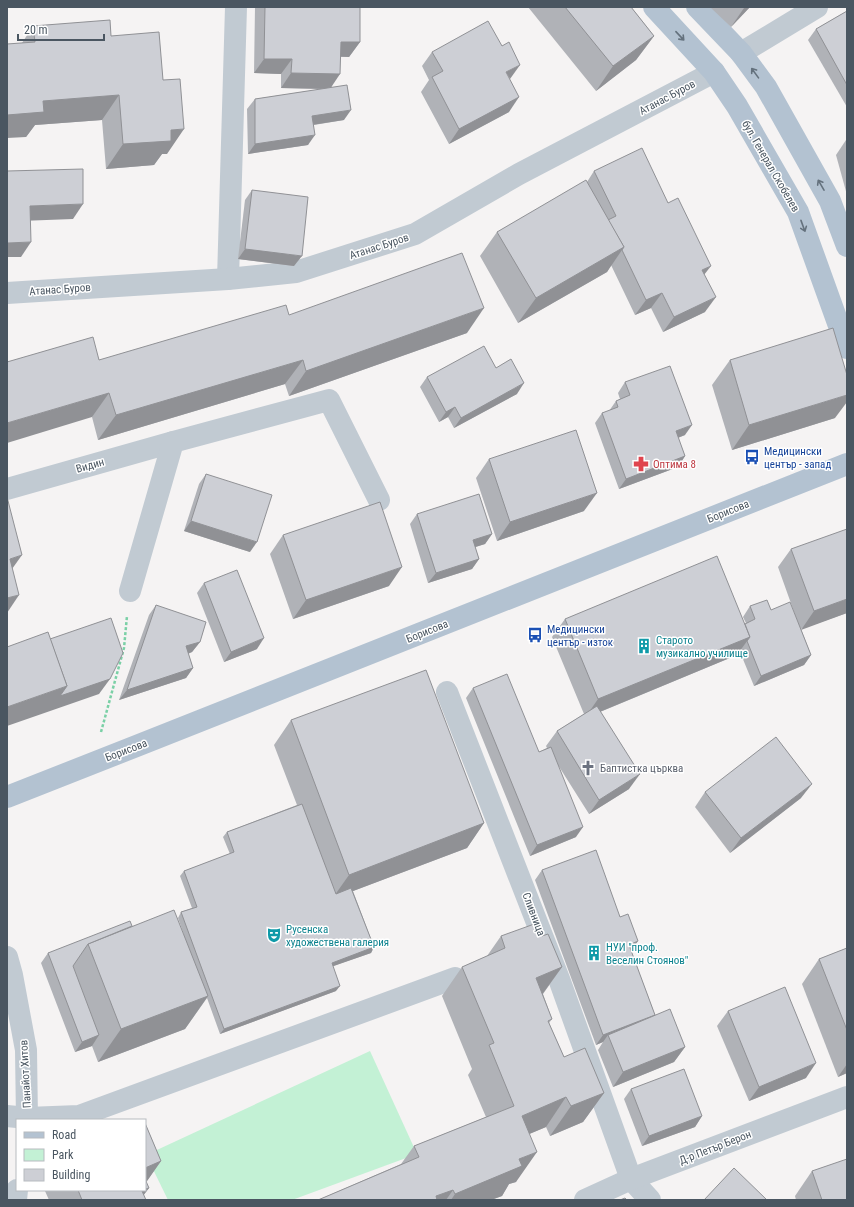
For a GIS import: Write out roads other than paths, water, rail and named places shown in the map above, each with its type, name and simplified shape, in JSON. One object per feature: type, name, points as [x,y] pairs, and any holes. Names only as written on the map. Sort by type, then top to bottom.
[{"type":"main road","name":"бул. Генерал Скобелев","points":[[654,7],[714,72],[737,106],[798,212],[847,348]]},
{"type":"main road","points":[[697,7],[741,53],[766,87],[830,201],[847,246]]},
{"type":"main road","name":"Борисова","points":[[7,796],[92,764],[847,464]]},
{"type":"street","points":[[228,278],[236,7]]},
{"type":"street","points":[[741,53],[817,7]]},
{"type":"street","name":"Атанас Буров","points":[[7,293],[296,272],[415,234],[519,174],[714,72]]},
{"type":"street","name":"Видин","points":[[7,489],[329,400],[379,500]]},
{"type":"street","points":[[130,591],[173,442]]},
{"type":"street","name":"Сливница","points":[[447,692],[559,979],[631,1179],[650,1200]]},
{"type":"street","name":"Панайот Хитов","points":[[7,957],[12,975],[26,1050],[20,1118]]},
{"type":"street","points":[[20,1118],[79,1116],[455,978]]},
{"type":"street","name":"Д-р Петър Берон","points":[[585,1200],[631,1179],[847,1097]]},
{"type":"place","name":"Медицински център - запад","points":[[752,457]]},
{"type":"place","name":"Оптима 8","points":[[641,464]]},
{"type":"place","name":"Медицински център - изток","points":[[535,635]]},
{"type":"place","name":"Старото музикално училище","points":[[644,646]]},
{"type":"place","name":"Баптистка църква","points":[[588,768]]},
{"type":"place","name":"Русенска художествена галерия","points":[[274,935]]},
{"type":"place","name":"НУИ \"проф. Веселин Стоянов\"","points":[[594,953]]}]
